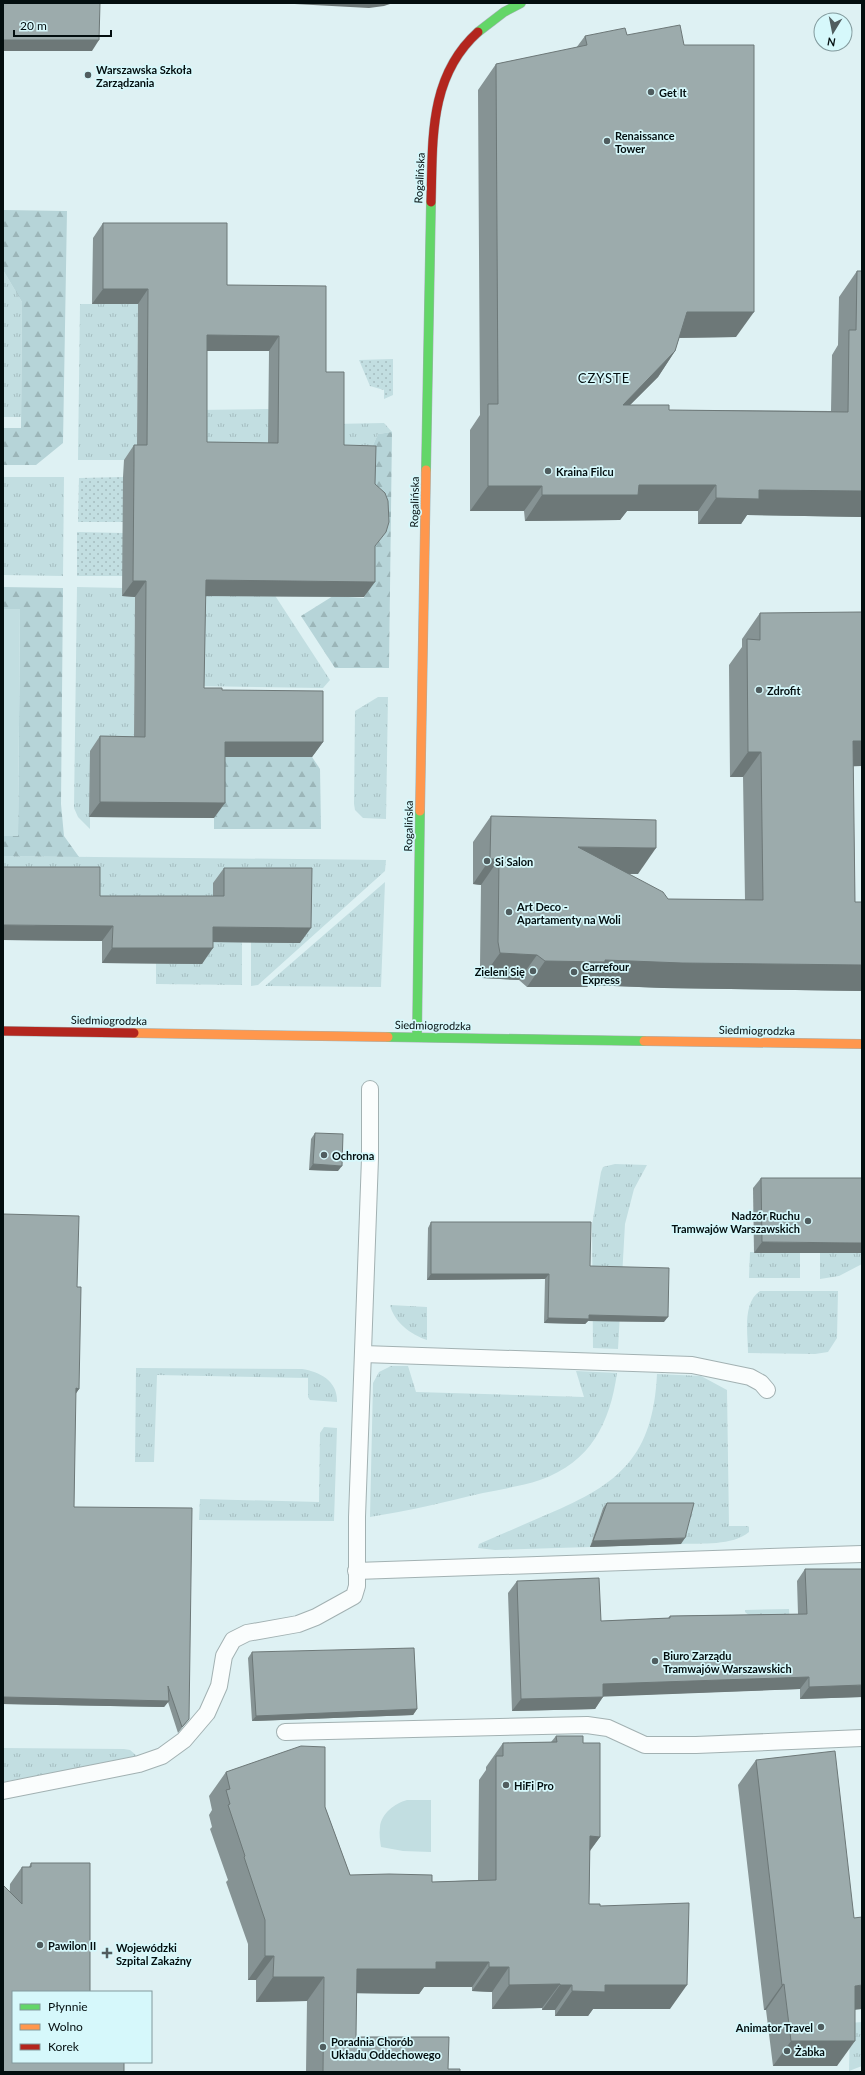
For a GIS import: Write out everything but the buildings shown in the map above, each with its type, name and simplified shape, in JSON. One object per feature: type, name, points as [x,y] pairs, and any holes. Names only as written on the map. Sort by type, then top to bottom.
[{"type":"street","name":"Rogalińska","points":[[417,1037],[429,236],[434,118],[444,81],[461,49],[483,27],[521,3]]},
{"type":"street","name":"Siedmiogrodzka","points":[[3,1030],[862,1044]]},
{"type":"lane","points":[[3,1791],[139,1764],[162,1756],[184,1740],[207,1713],[219,1686],[224,1656],[233,1640],[247,1633],[298,1624],[316,1617],[354,1596],[356,1590],[370,1158],[370,1089]]},
{"type":"lane","points":[[363,1354],[692,1365],[750,1377],[761,1383],[767,1390]]},
{"type":"lane","points":[[356,1571],[862,1554]]},
{"type":"lane","points":[[285,1732],[587,1725],[608,1728],[645,1745],[696,1745],[862,1738]]},
{"type":"green space","points":[[3,210],[67,211],[63,443],[36,465],[3,465],[3,428],[21,428],[22,302],[3,270]]},
{"type":"green space","points":[[3,270],[22,302],[21,417],[3,417]]},
{"type":"green space","points":[[80,304],[138,304],[137,460],[78,460]]},
{"type":"green space","points":[[393,359],[393,395],[384,399],[384,390],[370,386],[359,360]]},
{"type":"green space","points":[[268,409],[333,424],[384,423],[392,432],[378,434],[366,461],[203,459],[196,410]]},
{"type":"green space","points":[[392,432],[389,668],[335,668],[301,616],[333,596],[364,598],[366,461],[378,434]]},
{"type":"green space","points":[[3,477],[64,477],[63,576],[3,575]]},
{"type":"green space","points":[[123,477],[123,522],[78,522],[79,478]]},
{"type":"green space","points":[[77,532],[123,533],[123,576],[77,576]]},
{"type":"green space","points":[[3,587],[63,588],[61,804],[64,836],[79,857],[3,856],[3,836],[18,836],[20,609],[3,609]]},
{"type":"green space","points":[[77,587],[123,588],[123,596],[135,597],[134,752],[90,751],[90,829],[78,817],[74,808]]},
{"type":"green space","points":[[274,594],[330,680],[323,688],[194,686],[195,595]]},
{"type":"green space","points":[[3,609],[20,609],[18,836],[3,836]]},
{"type":"green space","points":[[378,697],[388,697],[386,819],[363,818],[355,810],[354,804],[355,711]]},
{"type":"green space","points":[[214,757],[312,757],[320,769],[321,829],[214,829]]},
{"type":"green space","points":[[3,856],[386,860],[385,871],[258,985],[251,986],[251,942],[213,883],[213,911],[89,912],[3,882]]},
{"type":"green space","points":[[385,882],[381,987],[265,986]]},
{"type":"green space","points":[[203,942],[242,942],[242,985],[156,984],[156,963]]},
{"type":"green space","points":[[615,1164],[647,1165],[634,1189],[625,1224],[618,1349],[593,1348],[592,1225],[601,1172],[603,1167]]},
{"type":"green space","points":[[750,1252],[800,1253],[800,1278],[749,1278]]},
{"type":"green space","points":[[820,1253],[862,1253],[862,1264],[839,1276],[820,1279]]},
{"type":"green space","points":[[760,1291],[838,1291],[837,1338],[828,1352],[815,1354],[748,1353],[748,1311],[754,1296]]},
{"type":"green space","points":[[390,1305],[427,1307],[427,1340],[415,1335],[404,1327],[395,1317]]},
{"type":"green space","points":[[391,1366],[408,1366],[416,1392],[584,1397],[576,1371],[617,1373],[609,1408],[603,1424],[595,1438],[573,1463],[558,1472],[540,1480],[519,1486],[370,1517],[373,1383],[379,1372]]},
{"type":"green space","points":[[136,1368],[309,1370],[321,1375],[331,1383],[337,1395],[337,1402],[310,1400],[308,1397],[308,1378],[157,1375],[154,1462],[135,1462]]},
{"type":"green space","points":[[657,1374],[701,1376],[727,1390],[729,1526],[747,1526],[749,1527],[749,1532],[734,1540],[726,1542],[681,1544],[690,1508],[603,1508],[590,1547],[495,1550],[478,1548],[479,1544],[573,1503],[595,1491],[613,1478],[628,1464],[640,1446],[648,1426],[654,1402]]},
{"type":"green space","points":[[324,1427],[337,1428],[334,1521],[199,1520],[200,1499],[319,1502],[320,1433]]},
{"type":"green space","points":[[789,1609],[790,1626],[751,1617],[745,1612],[745,1610]]},
{"type":"green space","points":[[3,1748],[124,1749],[130,1750],[136,1755],[135,1758],[3,1782]]},
{"type":"green space","points":[[407,1800],[431,1800],[431,1852],[403,1851],[381,1847],[380,1830],[383,1818],[393,1806]]},
{"type":"green space","points":[[862,2022],[862,2066],[849,2071],[850,2023]]},
{"type":"traffic: fast","points":[[478,32],[504,12],[521,3]]},
{"type":"traffic: fast","points":[[426,470],[431,202]]},
{"type":"traffic: fast","points":[[417,1037],[420,811]]},
{"type":"traffic: fast","points":[[388,1037],[644,1041]]},
{"type":"traffic: slow","points":[[420,811],[426,470]]},
{"type":"traffic: slow","points":[[134,1033],[388,1037]]},
{"type":"traffic: slow","points":[[644,1041],[862,1044]]},
{"type":"traffic: jam","points":[[431,202],[432,156],[436,111],[442,89],[450,69],[462,50],[478,32]]},
{"type":"traffic: jam","points":[[3,1031],[134,1033]]},
{"type":"place","name":"Warszawska Szkoła Zarządzania","points":[[88,75]]},
{"type":"place","name":"Get It","points":[[651,92]]},
{"type":"place","name":"Renaissance Tower","points":[[607,141]]},
{"type":"place","name":"Kraina Filcu","points":[[548,471]]},
{"type":"place","name":"Zdrofit","points":[[759,690]]},
{"type":"place","name":"Si Salon","points":[[487,861]]},
{"type":"place","name":"Art Deco - Apartamenty na Woli","points":[[509,912]]},
{"type":"place","name":"Zieleni Się","points":[[533,971]]},
{"type":"place","name":"Carrefour Express","points":[[574,972]]},
{"type":"place","name":"Ochrona","points":[[324,1155]]},
{"type":"place","name":"Nadzór Ruchu Tramwajów Warszawskich","points":[[808,1221]]},
{"type":"place","name":"Biuro Zarządu Tramwajów Warszawskich","points":[[655,1661]]},
{"type":"place","name":"HiFi Pro","points":[[506,1785]]},
{"type":"place","name":"Pawilon II","points":[[40,1945]]},
{"type":"place","name":"Wojewódzki Szpital Zakaźny","points":[[107,1953]]},
{"type":"place","name":"Animator Travel","points":[[821,2027]]},
{"type":"place","name":"Poradnia Chorób Układu Oddechowego","points":[[323,2047]]},
{"type":"place","name":"Żabka","points":[[787,2051]]},
{"type":"district","name":"CZYSTE","points":[[604,378]]}]
